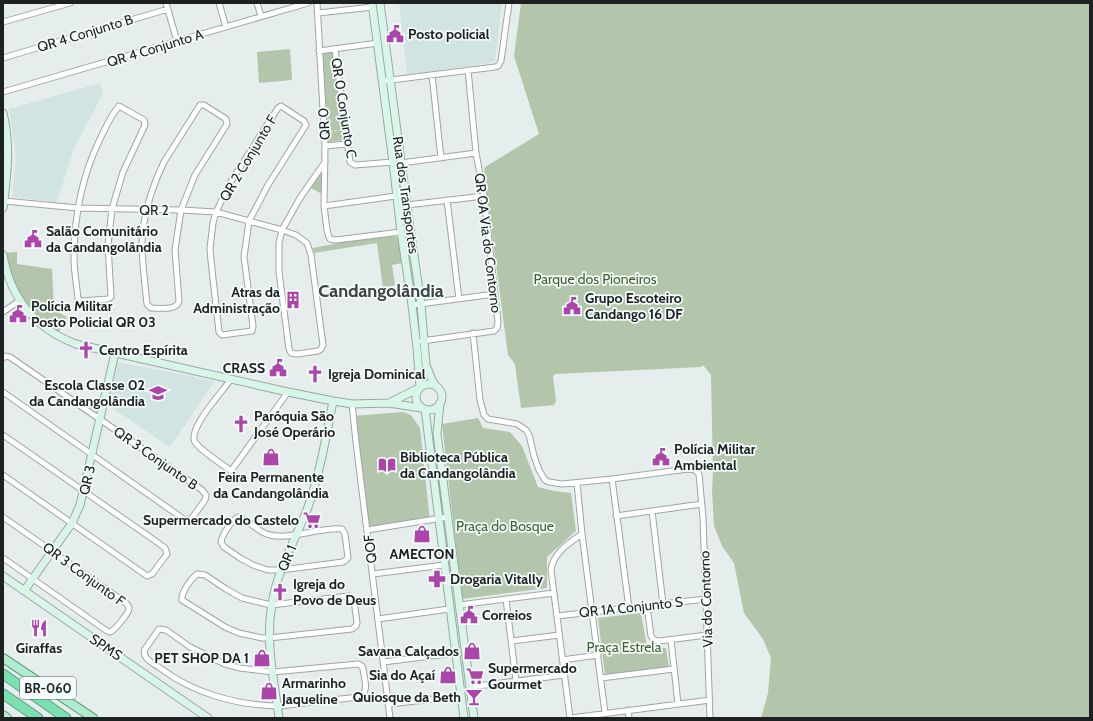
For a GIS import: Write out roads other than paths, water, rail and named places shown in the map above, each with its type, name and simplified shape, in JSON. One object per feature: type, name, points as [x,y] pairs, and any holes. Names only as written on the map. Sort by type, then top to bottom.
[{"type":"highway","points":[[3,674],[66,718]]},
{"type":"highway","points":[[3,694],[38,718]]},
{"type":"main road","name":"BR-060","points":[[3,658],[93,718]]},
{"type":"main road","points":[[3,715],[7,718]]},
{"type":"street","points":[[3,22],[70,3]]},
{"type":"street","points":[[219,3],[226,27]]},
{"type":"street","points":[[257,3],[261,16]]},
{"type":"street","name":"QR 4 Conjunto A","points":[[3,92],[226,27],[294,5],[308,3]]},
{"type":"street","name":"QR 0","points":[[317,3],[325,146],[324,206],[326,230],[330,239],[336,240],[401,232]]},
{"type":"street","name":"Rua dos Transportes","points":[[380,3],[408,215],[422,304],[418,388]]},
{"type":"street","points":[[383,81],[495,67],[500,64],[508,3]]},
{"type":"street","points":[[318,13],[373,5]]},
{"type":"street","name":"Rua dos Transportes","points":[[373,5],[396,196],[412,305],[426,365],[435,385]]},
{"type":"street","points":[[167,6],[177,41]]},
{"type":"street","name":"QR 4 Conjunto B","points":[[3,58],[167,6]]},
{"type":"street","points":[[319,50],[378,43]]},
{"type":"street","name":"QR 0 Conjunto C","points":[[335,49],[350,162],[355,165],[393,162]]},
{"type":"street","name":"QR 0A Via do Contorno","points":[[468,70],[476,153],[484,196],[498,322],[497,328],[494,331],[473,333]]},
{"type":"street","points":[[432,75],[441,158]]},
{"type":"street","points":[[203,105],[226,119],[228,124],[195,175],[180,210],[175,245],[178,305],[175,308],[151,308],[147,304],[142,251],[146,210],[160,171],[167,157],[198,107],[203,105]]},
{"type":"street","points":[[121,106],[144,120],[146,125],[125,167],[112,209],[108,245],[111,297],[108,299],[83,301],[78,299],[74,260],[78,208],[87,172],[98,142],[114,113],[118,107],[121,106]]},
{"type":"street","name":"QR 2 Conjunto F","points":[[216,212],[230,183],[278,108],[281,106],[304,121],[306,125],[262,194],[249,221]]},
{"type":"street","points":[[3,113],[7,135],[8,157],[3,205]]},
{"type":"street","points":[[325,146],[347,144]]},
{"type":"street","points":[[401,163],[476,153]]},
{"type":"street","points":[[282,230],[300,198],[325,162]]},
{"type":"street","points":[[324,206],[396,196]]},
{"type":"street","points":[[407,205],[484,196]]},
{"type":"street","points":[[447,200],[459,299]]},
{"type":"street","name":"QR 2","points":[[3,205],[216,212],[282,230],[301,238],[309,247],[311,255],[323,345],[323,348],[318,351],[297,354],[291,353],[289,349],[279,272],[278,249],[282,230]]},
{"type":"street","points":[[216,212],[211,233],[211,261],[219,332],[222,334],[250,332],[253,329],[244,257],[249,221]]},
{"type":"street","points":[[399,216],[408,215]]},
{"type":"street","points":[[3,255],[4,266],[19,301],[45,328],[55,335],[76,344],[333,401],[352,404],[389,403],[431,410],[436,408],[440,403]]},
{"type":"street","points":[[412,305],[495,294]]},
{"type":"street","points":[[3,312],[19,301]]},
{"type":"street","points":[[420,342],[473,333],[480,400],[484,414],[488,419],[510,422],[521,426],[529,435],[534,456],[545,480],[553,484],[612,480],[628,608]]},
{"type":"street","name":"QR 3","points":[[24,591],[72,523],[80,505],[85,491],[115,353]]},
{"type":"street","points":[[3,358],[5,356],[10,357],[101,420]]},
{"type":"street","points":[[231,379],[203,416],[194,431],[193,436],[198,446],[232,471],[288,392]]},
{"type":"street","points":[[389,403],[427,383],[435,385],[439,388],[441,393],[442,398],[440,403],[437,434],[474,718]]},
{"type":"street","points":[[418,388],[416,399],[423,409],[439,519],[449,609],[464,718]]},
{"type":"street","points":[[3,392],[92,455]]},
{"type":"street","name":"QR 1","points":[[279,718],[269,638],[271,605],[281,570],[297,534],[314,487],[333,401]]},
{"type":"street","name":"QOF","points":[[352,404],[390,718]]},
{"type":"street","name":"QR 3 Conjunto B","points":[[92,455],[187,521],[192,518],[206,497],[202,490],[101,420]]},
{"type":"street","points":[[3,435],[157,542],[165,548],[167,554],[152,574],[147,576],[3,475]]},
{"type":"street","name":"Via do Contorno","points":[[612,480],[688,469],[698,471],[701,481],[710,718]]},
{"type":"street","points":[[577,483],[605,713]]},
{"type":"street","points":[[616,516],[702,504]]},
{"type":"street","points":[[652,511],[663,604]]},
{"type":"street","name":"QR 3 Conjunto F","points":[[3,517],[126,603],[129,608],[128,612],[114,630],[110,632],[107,631],[3,558]]},
{"type":"street","points":[[238,517],[265,534],[271,536],[297,534],[342,529],[345,534],[348,558],[343,562],[281,570],[261,568],[240,558],[222,545],[221,542],[222,538],[238,517]]},
{"type":"street","points":[[367,530],[448,517]]},
{"type":"street","points":[[582,534],[558,553],[554,559],[551,570],[570,718],[710,700]]},
{"type":"street","points":[[373,574],[444,565]]},
{"type":"street","points":[[201,574],[235,595],[271,605],[349,596],[354,600],[357,623],[355,628],[352,629],[269,638],[239,633],[225,627],[187,604],[182,600],[182,598],[184,592],[195,576],[201,574]]},
{"type":"street","name":"SPMS","points":[[3,576],[208,718]]},
{"type":"street","points":[[459,604],[554,593]]},
{"type":"street","points":[[506,599],[516,681]]},
{"type":"street","name":"QR 1A Conjunto S","points":[[557,616],[706,599]]},
{"type":"street","points":[[647,606],[652,639],[659,641],[707,635]]},
{"type":"street","points":[[378,619],[449,609]]},
{"type":"street","points":[[163,629],[190,647],[225,664],[240,668],[273,672],[358,664],[362,666],[363,669],[366,688],[364,694],[359,696],[278,706],[240,702],[223,699],[186,684],[165,672],[145,657],[143,652],[157,631],[163,629]]},
{"type":"street","points":[[512,641],[559,635]]},
{"type":"street","points":[[453,640],[463,638]]},
{"type":"street","points":[[671,640],[678,704]]},
{"type":"street","points":[[383,662],[455,653]]},
{"type":"street","points":[[562,660],[598,655]]},
{"type":"street","points":[[601,678],[674,669]]},
{"type":"street","points":[[470,687],[564,675]]},
{"type":"street","points":[[389,704],[461,696]]},
{"type":"street","points":[[628,710],[629,718]]},
{"type":"place","name":"Posto policial","points":[[395,34]]},
{"type":"place","name":"Salão Comunitário da Candangolândia","points":[[33,239]]},
{"type":"place","name":"Atras da Administração","points":[[293,300]]},
{"type":"place","name":"Grupo Escoteiro Candango 16 DF","points":[[572,306]]},
{"type":"place","name":"Polícia Militar Posto Policial QR 03","points":[[18,314]]},
{"type":"place","name":"Centro Espírita","points":[[86,350]]},
{"type":"place","name":"CRASS","points":[[278,368]]},
{"type":"place","name":"Igreja Dominical","points":[[315,374]]},
{"type":"place","name":"Escola Classe 02 da Candangolândia","points":[[158,393]]},
{"type":"place","name":"Paróquia São José Operário","points":[[241,424]]},
{"type":"place","name":"Feira Permanente da Candangolândia","points":[[271,457]]},
{"type":"place","name":"Polícia Militar Ambiental","points":[[661,457]]},
{"type":"place","name":"Biblioteca Pública da Candangolândia","points":[[387,465]]},
{"type":"place","name":"Supermercado do Castelo","points":[[312,520]]},
{"type":"place","name":"AMECTON","points":[[422,534]]},
{"type":"place","name":"Drogaria Vitally","points":[[437,579]]},
{"type":"place","name":"Igreja do Povo de Deus","points":[[280,592]]},
{"type":"place","name":"Correios","points":[[469,615]]},
{"type":"place","name":"Giraffas","points":[[39,628]]},
{"type":"place","name":"Savana Calçados","points":[[472,651]]},
{"type":"place","name":"PET SHOP DA 1","points":[[262,658]]},
{"type":"place","name":"Sia do Açaí","points":[[448,675]]},
{"type":"place","name":"Supermercado Gourmet","points":[[475,676]]},
{"type":"place","name":"Armarinho Jaqueline","points":[[269,691]]},
{"type":"place","name":"Quiosque da Beth","points":[[474,697]]},
{"type":"district","name":"Candangolândia","points":[[381,291]]},
{"type":"park label","name":"Parque dos Pioneiros","points":[[595,279]]},
{"type":"park label","name":"Praça do Bosque","points":[[505,526]]},
{"type":"park label","name":"Praça Estrela","points":[[624,647]]}]
